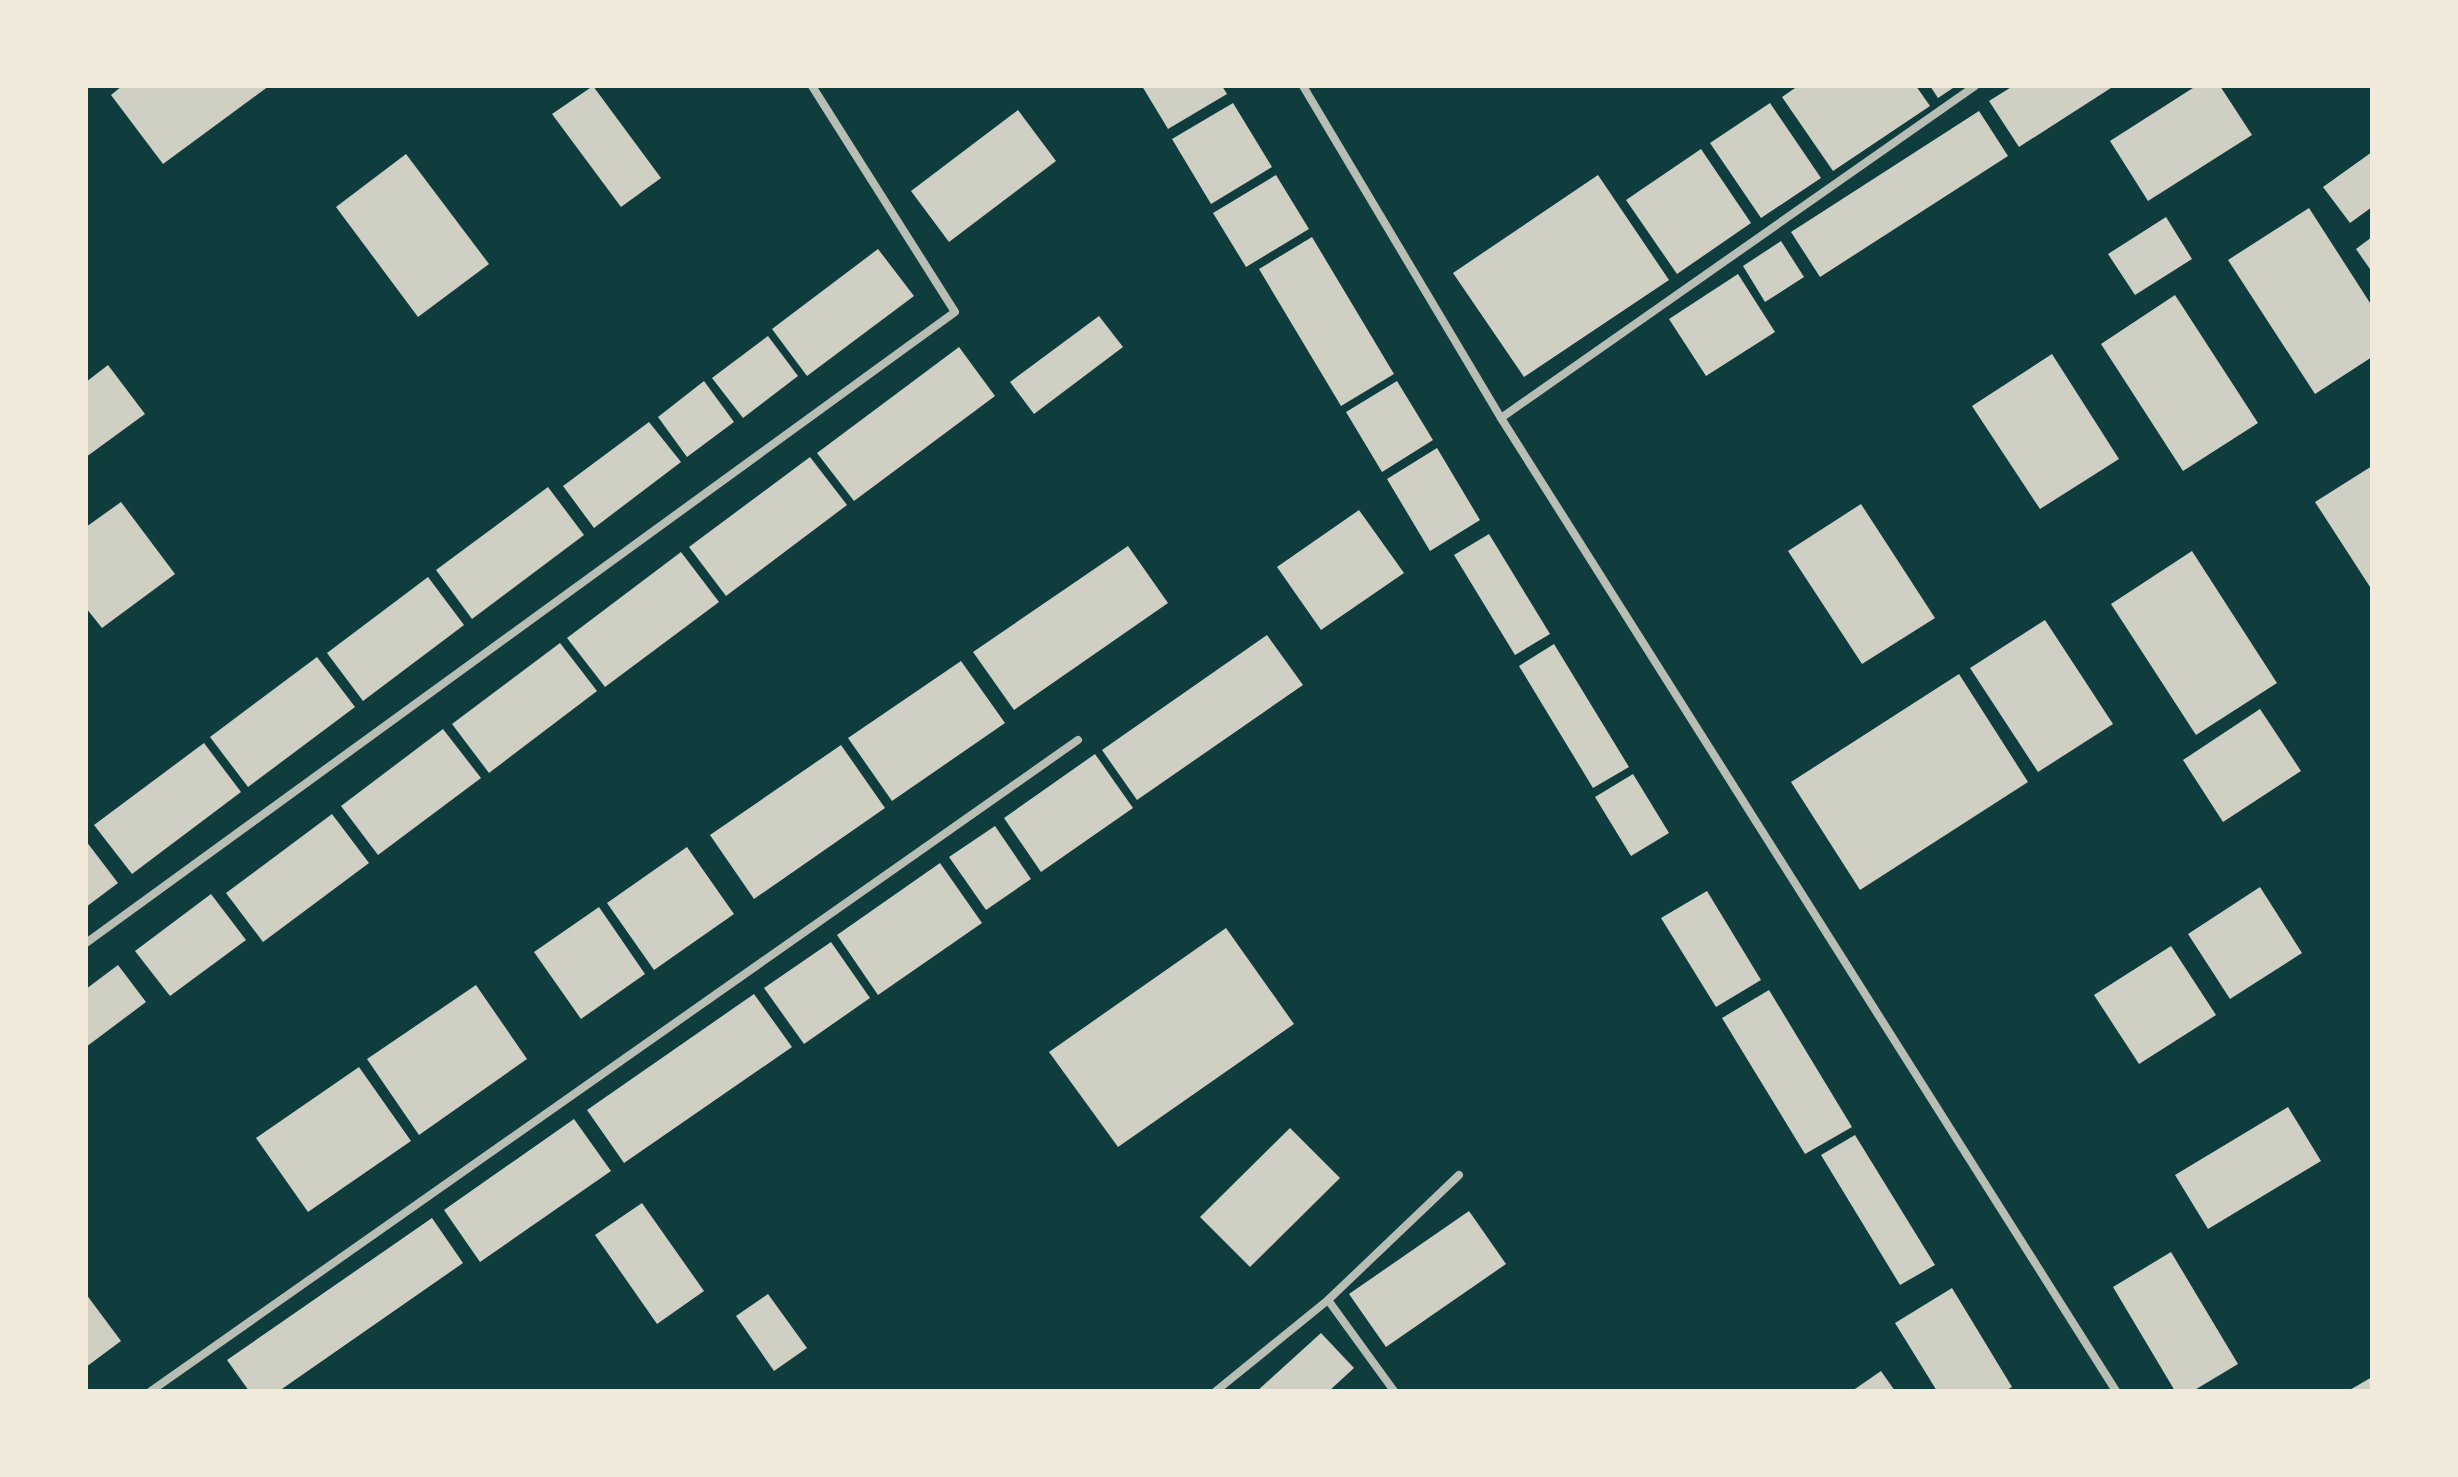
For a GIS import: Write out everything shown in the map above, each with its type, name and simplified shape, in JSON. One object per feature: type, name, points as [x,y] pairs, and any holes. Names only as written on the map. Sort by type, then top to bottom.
[{"type":"street","points":[[86,943],[955,312],[812,86]]},
{"type":"street","points":[[1303,86],[1501,418],[2116,1391]]},
{"type":"street","points":[[1501,418],[1975,86]]},
{"type":"street","points":[[151,1391],[1078,740]]},
{"type":"street","points":[[1216,1391],[1328,1300],[1459,1175]]},
{"type":"street","points":[[1328,1300],[1394,1391]]},
{"type":"building","points":[[122,86],[269,86],[163,164],[111,95]]},
{"type":"building","points":[[593,86],[661,178],[621,207],[552,114]]},
{"type":"building","points":[[1142,86],[1222,86],[1227,94],[1168,129]]},
{"type":"building","points":[[1798,86],[1916,86],[1930,106],[1833,171],[1782,97]]},
{"type":"building","points":[[1930,86],[1956,86],[1938,98]]},
{"type":"building","points":[[2013,86],[2114,86],[2019,147],[1989,101]]},
{"type":"building","points":[[2196,86],[2220,86],[2252,135],[2148,201],[2110,141]]},
{"type":"building","points":[[1233,103],[1272,167],[1211,204],[1172,139]]},
{"type":"building","points":[[1770,103],[1821,178],[1761,218],[1710,143]]},
{"type":"building","points":[[1018,110],[1056,161],[949,242],[911,191]]},
{"type":"building","points":[[1979,111],[2008,156],[1820,277],[1791,232]]},
{"type":"building","points":[[1701,149],[1751,223],[1677,274],[1626,200]]},
{"type":"building","points":[[2372,152],[2372,207],[2350,223],[2323,187]]},
{"type":"building","points":[[406,154],[489,264],[418,317],[336,207]]},
{"type":"building","points":[[1276,175],[1309,229],[1246,267],[1213,213]]},
{"type":"building","points":[[1598,175],[1669,280],[1524,377],[1453,273]]},
{"type":"building","points":[[2309,208],[2372,306],[2372,357],[2315,394],[2228,260]]},
{"type":"building","points":[[2166,217],[2192,259],[2135,295],[2108,254]]},
{"type":"building","points":[[1312,237],[1394,374],[1341,406],[1259,269]]},
{"type":"building","points":[[2372,237],[2372,272],[2356,249]]},
{"type":"building","points":[[1781,241],[1804,277],[1765,302],[1743,266]]},
{"type":"building","points":[[878,249],[914,296],[807,376],[772,329]]},
{"type":"building","points":[[1738,274],[1775,332],[1706,376],[1669,319]]},
{"type":"building","points":[[2175,295],[2258,423],[2183,471],[2101,344]]},
{"type":"building","points":[[1099,316],[1123,347],[1034,414],[1010,382]]},
{"type":"building","points":[[768,336],[798,376],[743,418],[712,378]]},
{"type":"building","points":[[959,347],[995,396],[854,501],[817,453]]},
{"type":"building","points":[[2052,354],[2119,459],[2040,509],[1972,406]]},
{"type":"building","points":[[108,365],[145,414],[86,457],[86,382]]},
{"type":"building","points":[[704,381],[734,422],[687,457],[658,417]]},
{"type":"building","points":[[1397,381],[1433,440],[1382,472],[1346,412]]},
{"type":"building","points":[[649,422],[681,462],[594,528],[563,486]]},
{"type":"building","points":[[1437,448],[1480,520],[1430,551],[1387,479]]},
{"type":"building","points":[[810,457],[847,505],[726,596],[689,547]]},
{"type":"building","points":[[2372,466],[2372,590],[2315,502]]},
{"type":"building","points":[[548,487],[584,535],[472,619],[436,570]]},
{"type":"building","points":[[121,502],[175,574],[102,628],[86,608],[86,527]]},
{"type":"building","points":[[1861,504],[1935,618],[1862,664],[1788,551]]},
{"type":"building","points":[[1359,510],[1404,573],[1321,630],[1277,567]]},
{"type":"building","points":[[1489,534],[1550,634],[1515,655],[1454,555]]},
{"type":"building","points":[[1128,546],[1168,603],[1014,710],[973,652]]},
{"type":"building","points":[[2192,551],[2277,683],[2196,735],[2111,604]]},
{"type":"building","points":[[681,552],[719,602],[605,687],[567,638]]},
{"type":"building","points":[[428,577],[464,625],[363,701],[327,653]]},
{"type":"building","points":[[2045,620],[2113,724],[2038,772],[1970,668]]},
{"type":"building","points":[[1267,635],[1303,685],[1137,800],[1102,750]]},
{"type":"building","points":[[560,643],[597,691],[489,773],[452,724]]},
{"type":"building","points":[[1554,644],[1629,767],[1593,788],[1519,666]]},
{"type":"building","points":[[317,657],[355,707],[248,787],[210,737]]},
{"type":"building","points":[[961,661],[1005,723],[892,801],[848,738]]},
{"type":"building","points":[[1959,674],[2028,782],[1860,890],[1791,782]]},
{"type":"building","points":[[2260,709],[2301,771],[2223,822],[2183,760]]},
{"type":"building","points":[[443,729],[481,778],[378,855],[341,806]]},
{"type":"building","points":[[204,743],[241,792],[132,874],[94,825]]},
{"type":"building","points":[[841,745],[885,808],[754,899],[710,835]]},
{"type":"building","points":[[1095,754],[1133,808],[1041,872],[1004,818]]},
{"type":"building","points":[[1633,774],[1669,833],[1631,856],[1595,797]]},
{"type":"building","points":[[332,814],[369,863],[263,942],[226,893]]},
{"type":"building","points":[[995,826],[1031,879],[986,910],[949,857]]},
{"type":"building","points":[[86,841],[118,883],[86,907]]},
{"type":"building","points":[[687,847],[734,914],[654,970],[607,903]]},
{"type":"building","points":[[940,863],[982,923],[878,995],[837,935]]},
{"type":"building","points":[[2260,887],[2302,953],[2230,999],[2188,934]]},
{"type":"building","points":[[1707,891],[1761,980],[1716,1007],[1661,918]]},
{"type":"building","points":[[211,894],[246,940],[170,996],[135,951]]},
{"type":"building","points":[[599,907],[645,974],[581,1019],[534,952]]},
{"type":"building","points":[[1226,928],[1294,1024],[1118,1147],[1049,1052]]},
{"type":"building","points":[[831,942],[870,998],[804,1044],[764,988]]},
{"type":"building","points":[[2171,946],[2216,1015],[2139,1064],[2094,995]]},
{"type":"building","points":[[118,965],[146,1002],[86,1047],[86,989]]},
{"type":"building","points":[[476,985],[527,1059],[419,1135],[367,1059]]},
{"type":"building","points":[[1769,990],[1852,1127],[1805,1154],[1722,1018]]},
{"type":"building","points":[[754,994],[792,1047],[624,1163],[587,1110]]},
{"type":"building","points":[[359,1067],[411,1141],[308,1212],[256,1138]]},
{"type":"building","points":[[2288,1107],[2321,1161],[2208,1229],[2175,1175]]},
{"type":"building","points":[[574,1119],[611,1171],[480,1262],[444,1210]]},
{"type":"building","points":[[1290,1128],[1340,1178],[1250,1267],[1200,1217]]},
{"type":"building","points":[[1855,1135],[1935,1265],[1900,1285],[1821,1155]]},
{"type":"building","points":[[642,1203],[704,1291],[657,1324],[595,1235]]},
{"type":"building","points":[[1469,1211],[1506,1264],[1386,1347],[1349,1294]]},
{"type":"building","points":[[432,1218],[463,1263],[279,1391],[249,1391],[227,1360]]},
{"type":"building","points":[[2171,1252],[2238,1364],[2193,1391],[2175,1391],[2113,1287]]},
{"type":"building","points":[[1952,1288],[2012,1387],[2005,1391],[1937,1391],[1895,1323]]},
{"type":"building","points":[[86,1294],[121,1341],[86,1367]]},
{"type":"building","points":[[768,1294],[807,1348],[774,1371],[736,1316]]},
{"type":"building","points":[[1321,1333],[1354,1368],[1329,1391],[1257,1391]]},
{"type":"building","points":[[1881,1371],[1895,1391],[1852,1391]]},
{"type":"building","points":[[2372,1377],[2372,1391],[2348,1391]]}]
